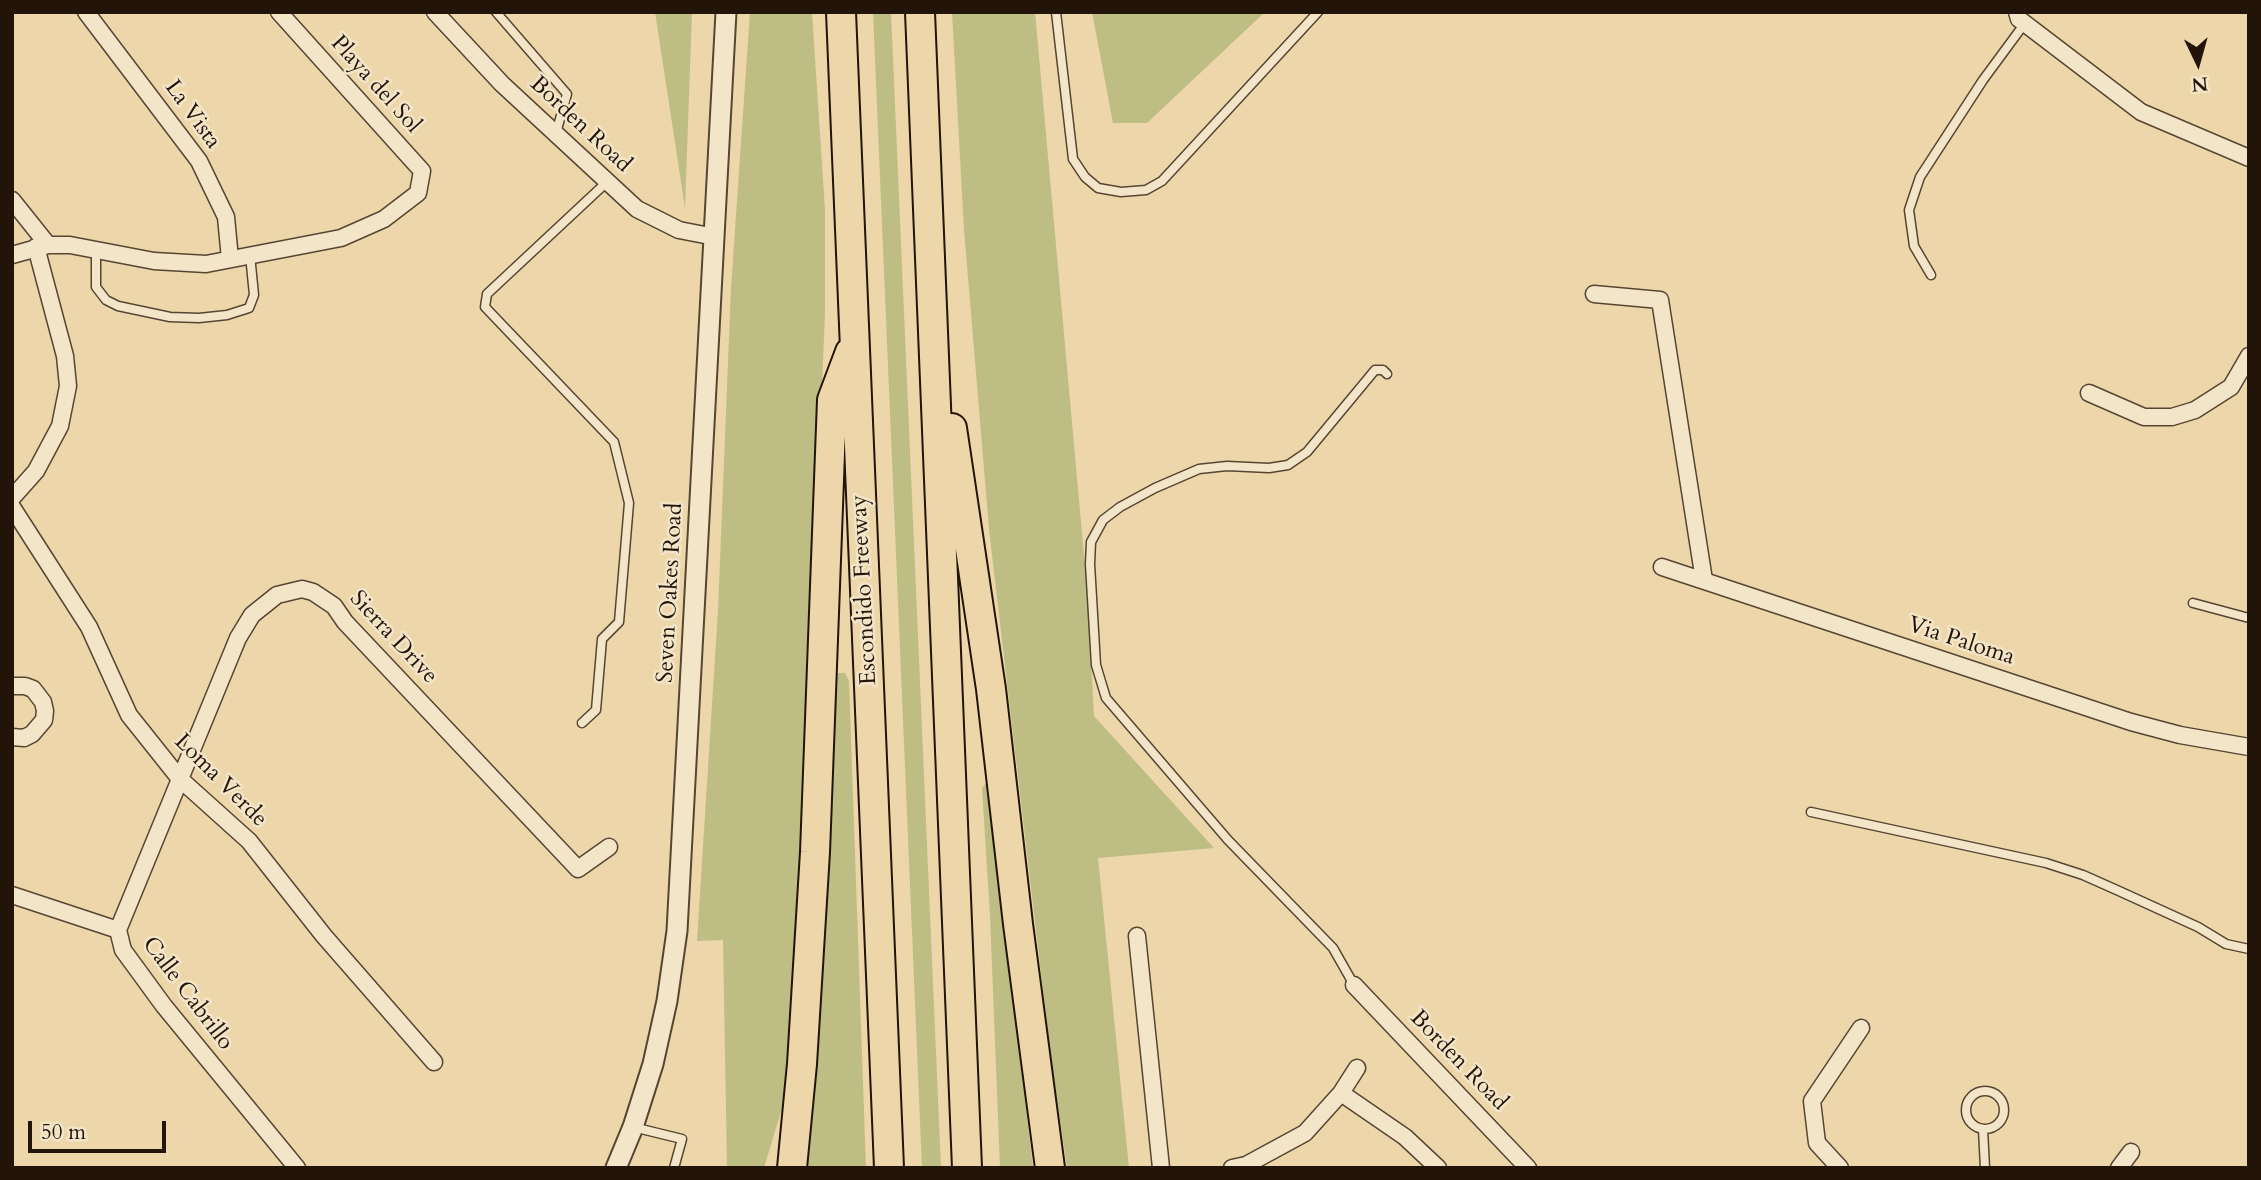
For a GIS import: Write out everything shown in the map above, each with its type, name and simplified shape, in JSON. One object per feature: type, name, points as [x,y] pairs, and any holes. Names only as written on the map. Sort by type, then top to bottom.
[{"type":"highway","name":"Escondido Freeway","points":[[841,12],[889,1168]]},
{"type":"highway","points":[[920,12],[967,1168]]},
{"type":"highway","points":[[932,306],[968,525],[991,689],[1050,1168]]},
{"type":"highway","points":[[792,1168],[802,1064],[815,852],[823,583],[832,400],[854,343]]},
{"type":"street","name":"La Vista","points":[[86,12],[199,161],[226,217],[230,259]]},
{"type":"street","name":"Playa del Sol","points":[[250,256],[341,238],[384,219],[418,194],[422,171],[279,12]]},
{"type":"street","name":"Borden Road","points":[[435,12],[502,84],[638,209],[679,230],[715,237]]},
{"type":"street","name":"Seven Oakes Road","points":[[616,1168],[633,1127],[653,1064],[667,1001],[677,931],[726,12]]},
{"type":"street","points":[[2021,18],[2141,112],[2249,158]]},
{"type":"street","points":[[12,200],[42,246],[65,356],[68,386],[60,426],[36,471],[12,498]]},
{"type":"street","points":[[12,255],[42,246],[69,245],[154,261],[206,264],[250,256]]},
{"type":"street","points":[[1594,294],[1660,300],[1704,580]]},
{"type":"street","points":[[2089,393],[2144,417],[2172,417],[2195,410],[2231,387],[2249,356]]},
{"type":"street","name":"Loma Verde","points":[[12,507],[89,628],[129,715],[180,779],[249,841],[324,936],[433,1062]]},
{"type":"street","name":"Via Paloma","points":[[1662,566],[2132,722],[2180,735],[2249,747]]},
{"type":"street","name":"Sierra Drive","points":[[118,930],[238,638],[252,615],[277,595],[302,589],[313,592],[334,606],[345,622],[578,869],[609,847]]},
{"type":"street","points":[[12,686],[33,689],[39,695],[45,711],[44,720],[32,734],[23,738],[12,737]]},
{"type":"street","name":"Calle Cabrillo","points":[[12,895],[118,930],[123,950],[164,1006],[297,1168]]},
{"type":"street","points":[[1137,936],[1161,1168]]},
{"type":"street","name":"Borden Road","points":[[1354,985],[1528,1168]]},
{"type":"street","points":[[1840,1168],[1817,1143],[1812,1101],[1861,1028]]},
{"type":"street","points":[[1232,1168],[1247,1165],[1305,1133],[1341,1093],[1357,1068]]},
{"type":"street","points":[[1341,1093],[1405,1137],[1438,1168]]},
{"type":"street","points":[[2119,1168],[2131,1152]]},
{"type":"lane","points":[[496,12],[567,94],[555,133]]},
{"type":"lane","points":[[1056,12],[1073,159],[1085,177],[1098,188],[1121,192],[1146,190],[1162,181],[1318,12]]},
{"type":"lane","points":[[1931,275],[1914,246],[1909,210],[1920,177],[2021,18]]},
{"type":"lane","points":[[582,723],[596,710],[601,639],[619,622],[629,503],[614,442],[485,307],[487,294],[608,181]]},
{"type":"lane","points":[[96,250],[96,287],[106,300],[118,306],[180,318],[227,315],[249,308],[254,295],[250,256]]},
{"type":"lane","points":[[1354,985],[1333,948],[1228,840],[1106,698],[1096,665],[1091,542],[1102,520],[1120,507],[1199,469],[1227,466],[1269,468],[1288,465],[1307,452],[1375,370],[1383,370],[1387,374]]},
{"type":"lane","points":[[2193,603],[2249,618]]},
{"type":"lane","points":[[1811,812],[2046,863],[2119,891],[2198,927],[2226,944],[2249,949]]},
{"type":"lane","points":[[1990,1092],[1996,1094],[2003,1105],[2003,1117],[1995,1126],[1983,1129],[1971,1124],[1966,1106],[1978,1093],[1990,1092]]},
{"type":"lane","points":[[633,1127],[682,1139],[674,1168]]},
{"type":"lane","points":[[1983,1129],[1985,1168]]},
{"type":"shaded area","points":[[655,12],[692,12],[685,208]]},
{"type":"shaded area","points":[[750,12],[812,12],[825,210],[825,312],[809,701],[789,1085],[764,1168],[727,1168],[723,940],[697,941],[718,610],[731,288]]},
{"type":"shaded area","points":[[873,12],[891,12],[941,1168],[922,1168]]},
{"type":"shaded area","points":[[952,12],[1035,12],[1088,600],[1094,716],[1214,848],[1098,858],[1129,1168],[1067,1168],[1051,1059],[989,529],[964,230]]},
{"type":"shaded area","points":[[1092,12],[1265,12],[1147,123],[1113,123]]},
{"type":"shaded area","points":[[835,673],[845,673],[849,681],[866,1168],[808,1168]]},
{"type":"shaded area","points":[[986,783],[992,785],[995,794],[1033,1168],[1000,1168],[982,788]]}]
